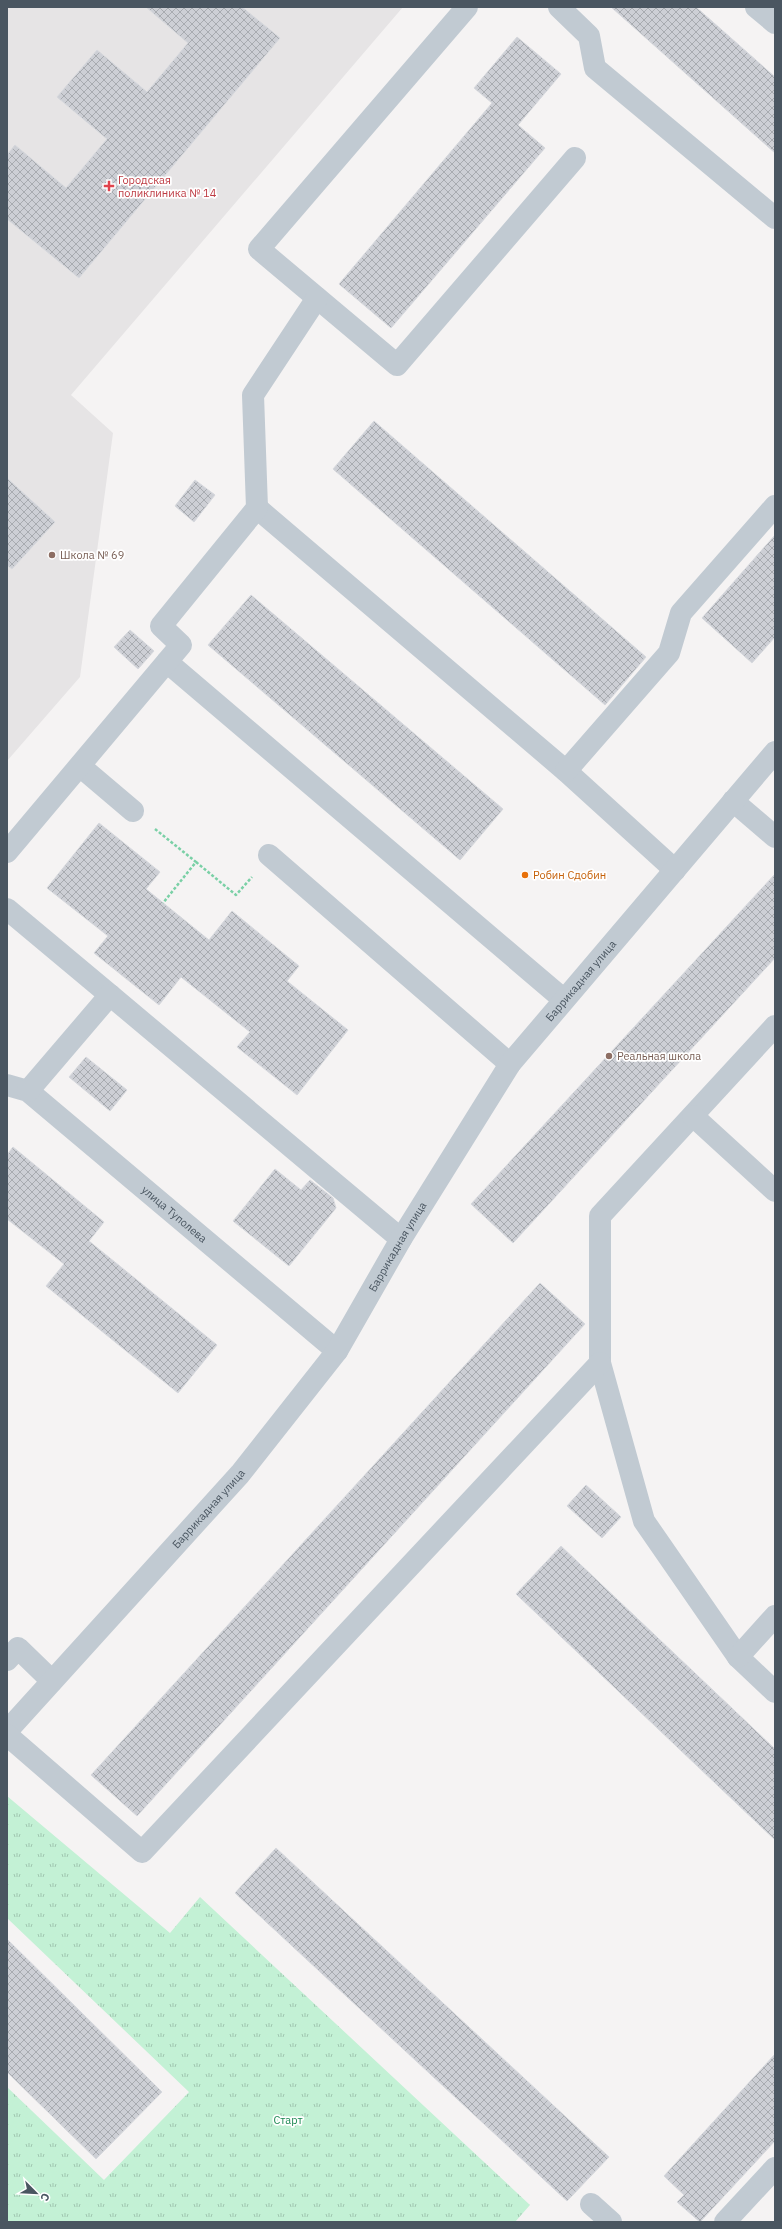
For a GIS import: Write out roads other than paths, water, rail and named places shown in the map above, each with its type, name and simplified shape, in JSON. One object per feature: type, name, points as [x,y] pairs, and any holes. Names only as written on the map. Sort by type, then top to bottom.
[{"type":"street","points":[[467,7],[259,249],[396,365],[574,158]]},
{"type":"street","points":[[559,7],[589,36],[595,68],[775,218]]},
{"type":"street","points":[[7,852],[181,645],[161,626],[258,508],[253,395],[317,298]]},
{"type":"street","points":[[566,771],[669,653],[681,613],[775,506]]},
{"type":"street","points":[[258,508],[566,771],[675,870]]},
{"type":"street","points":[[167,662],[563,999]]},
{"type":"street","name":"Баррикадная улица","points":[[7,1731],[240,1474],[338,1351],[401,1239],[510,1064],[563,999],[775,752]]},
{"type":"street","points":[[80,766],[133,811]]},
{"type":"street","points":[[733,801],[775,837]]},
{"type":"street","points":[[269,855],[510,1064]]},
{"type":"street","points":[[7,908],[401,1239]]},
{"type":"street","points":[[28,1091],[110,995]]},
{"type":"street","points":[[775,1026],[600,1216],[600,1363],[644,1521],[738,1657],[775,1692]]},
{"type":"street","name":"улица Туполева","points":[[7,1085],[28,1091],[338,1351]]},
{"type":"street","points":[[693,1116],[775,1191]]},
{"type":"street","points":[[7,1735],[142,1852],[600,1363]]},
{"type":"street","points":[[738,1657],[775,1616]]},
{"type":"street","points":[[11,1649],[52,1681]]},
{"type":"street","points":[[725,2222],[775,2168]]},
{"type":"street","points":[[591,2204],[611,2222]]},
{"type":"place","name":"Городская поликлиника № 14","points":[[109,186]]},
{"type":"place","name":"Школа № 69","points":[[52,555]]},
{"type":"place","name":"Робин Сдобин","points":[[525,875]]},
{"type":"place","name":"Реальная школа","points":[[609,1056]]},
{"type":"park label","name":"Старт","points":[[288,2120]]}]
